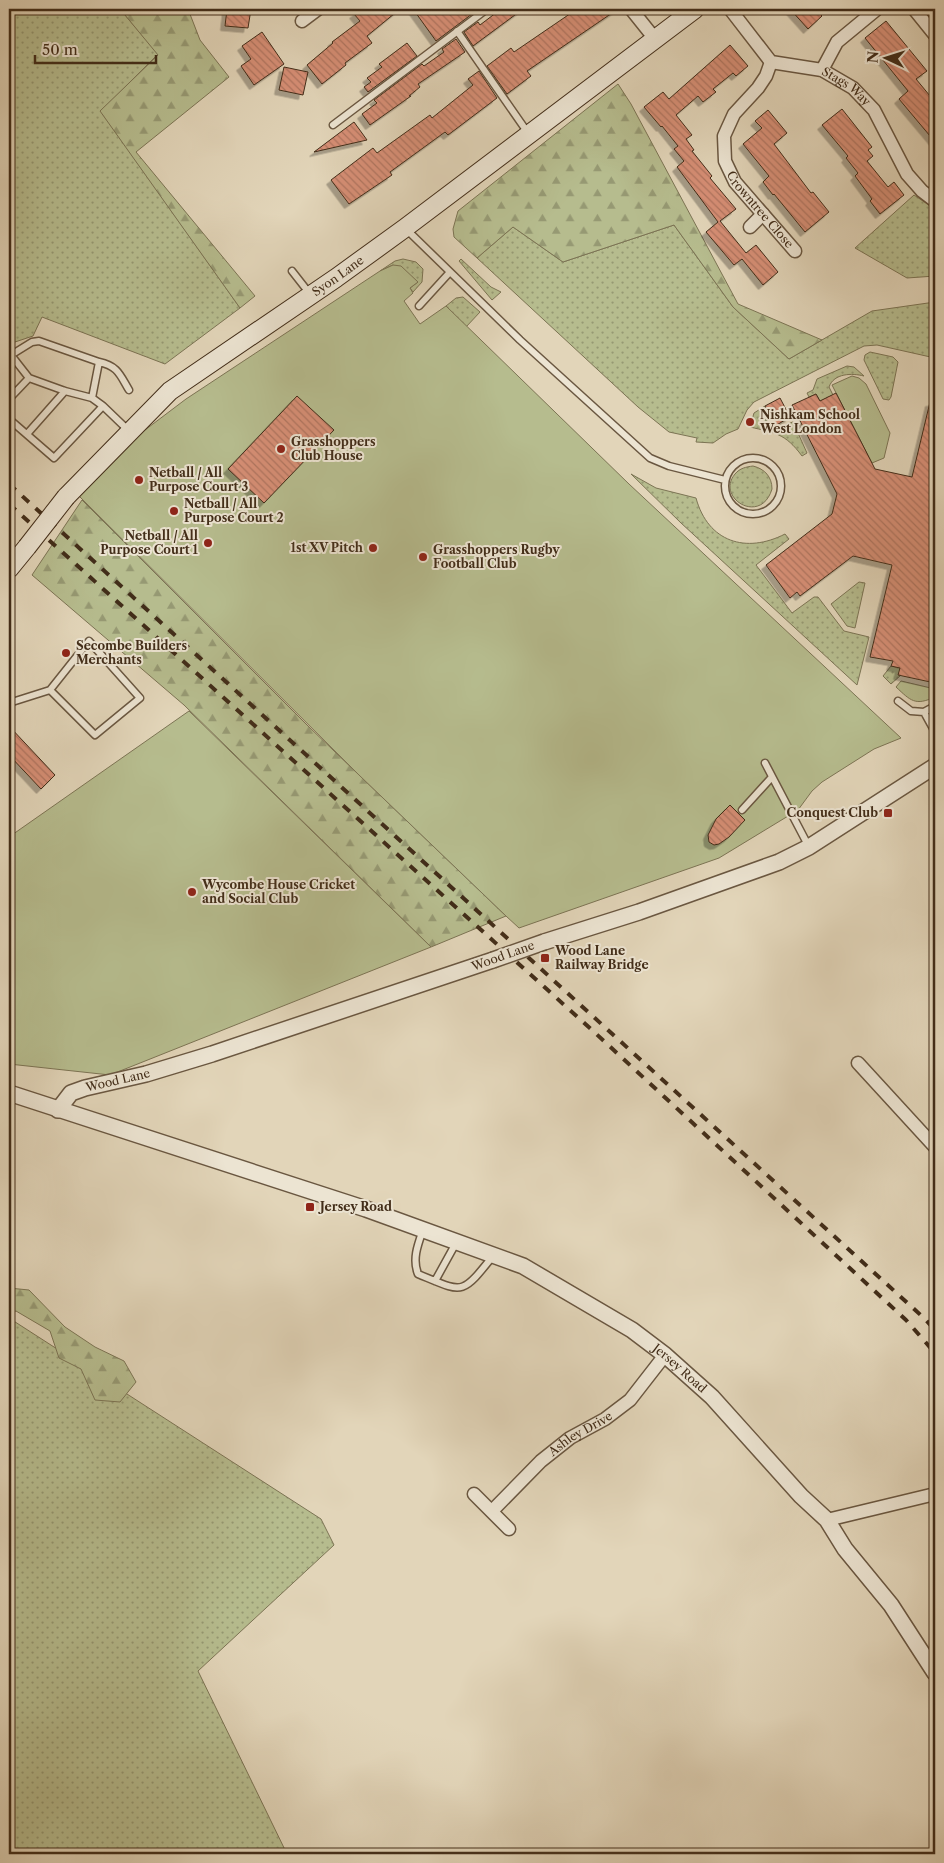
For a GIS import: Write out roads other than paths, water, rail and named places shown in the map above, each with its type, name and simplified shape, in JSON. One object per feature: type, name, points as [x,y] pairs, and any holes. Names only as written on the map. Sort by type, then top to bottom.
[{"type":"main road","name":"Syon Lane","points":[[9,569],[66,497],[170,391],[405,228],[695,9]]},
{"type":"street","points":[[302,21],[318,9]]},
{"type":"street","points":[[631,9],[655,39]]},
{"type":"street","points":[[730,9],[771,62]]},
{"type":"street","points":[[822,70],[837,42],[877,9]]},
{"type":"street","points":[[914,9],[935,35]]},
{"type":"street","name":"Stags Way","points":[[771,62],[822,70],[853,88],[874,110],[907,174],[935,202]]},
{"type":"street","name":"Crowntree Close","points":[[771,62],[766,76],[758,88],[734,114],[724,136],[725,161],[735,182],[795,251]]},
{"type":"street","points":[[750,227],[763,214]]},
{"type":"street","name":"Wood Lane","points":[[58,1110],[71,1093],[85,1088],[146,1074],[196,1059],[639,912],[779,862],[809,847],[935,766]]},
{"type":"street","points":[[858,1063],[935,1147]]},
{"type":"street","name":"Jersey Road","points":[[9,1094],[244,1168],[494,1255],[531,1270],[632,1330],[665,1355],[712,1397],[801,1496],[827,1520],[846,1549],[891,1605],[935,1673]]},
{"type":"street","name":"Ashley Drive","points":[[492,1511],[541,1461],[570,1438],[605,1419],[630,1400],[665,1355]]},
{"type":"street","points":[[474,1494],[509,1529]]},
{"type":"street","points":[[827,1520],[935,1494]]},
{"type":"lane","points":[[333,125],[487,9]]},
{"type":"lane","points":[[457,31],[529,134]]},
{"type":"lane","points":[[405,228],[520,340],[650,458],[669,466],[725,480]]},
{"type":"lane","points":[[292,271],[311,295]]},
{"type":"lane","points":[[419,306],[450,272]]},
{"type":"lane","points":[[129,390],[118,371],[110,364],[39,341],[32,342],[10,354],[29,378],[65,392],[92,398],[129,431]]},
{"type":"lane","points":[[92,398],[99,362]]},
{"type":"lane","points":[[9,399],[29,378]]},
{"type":"lane","points":[[27,434],[65,392]]},
{"type":"lane","points":[[9,419],[54,458],[103,406]]},
{"type":"lane","points":[[743,459],[762,459],[776,471],[781,489],[773,506],[757,514],[748,514],[732,506],[726,498],[725,480],[729,471],[743,459]]},
{"type":"lane","points":[[9,703],[50,690],[89,641],[140,698],[95,735],[50,690]]},
{"type":"lane","points":[[898,701],[911,712],[924,712],[935,706]]},
{"type":"lane","points":[[924,712],[935,732]]},
{"type":"lane","points":[[765,763],[809,847]]},
{"type":"lane","points":[[742,810],[772,777]]},
{"type":"lane","points":[[423,1230],[417,1249],[415,1268],[418,1274],[435,1281],[458,1289],[467,1286],[494,1255]]},
{"type":"lane","points":[[435,1281],[457,1242]]},
{"type":"railway","points":[[9,484],[935,1330]]},
{"type":"railway","points":[[9,504],[592,1030],[906,1320],[935,1353]]},
{"type":"place","name":"Nishkam School West London","points":[[750,422]]},
{"type":"place","name":"Grasshoppers Club House","points":[[281,449]]},
{"type":"place","name":"Netball / All Purpose Court 3","points":[[139,480]]},
{"type":"place","name":"Netball / All Purpose Court 2","points":[[174,511]]},
{"type":"place","name":"Netball / All Purpose Court 1","points":[[208,543]]},
{"type":"place","name":"1st XV Pitch","points":[[373,548]]},
{"type":"place","name":"Grasshoppers Rugby Football Club","points":[[423,557]]},
{"type":"place","name":"Secombe Builders Merchants","points":[[66,653]]},
{"type":"place","name":"Conquest Club","points":[[888,813]]},
{"type":"place","name":"Wycombe House Cricket and Social Club","points":[[192,892]]},
{"type":"place","name":"Wood Lane Railway Bridge","points":[[545,958]]},
{"type":"place","name":"Jersey Road","points":[[310,1207]]}]
